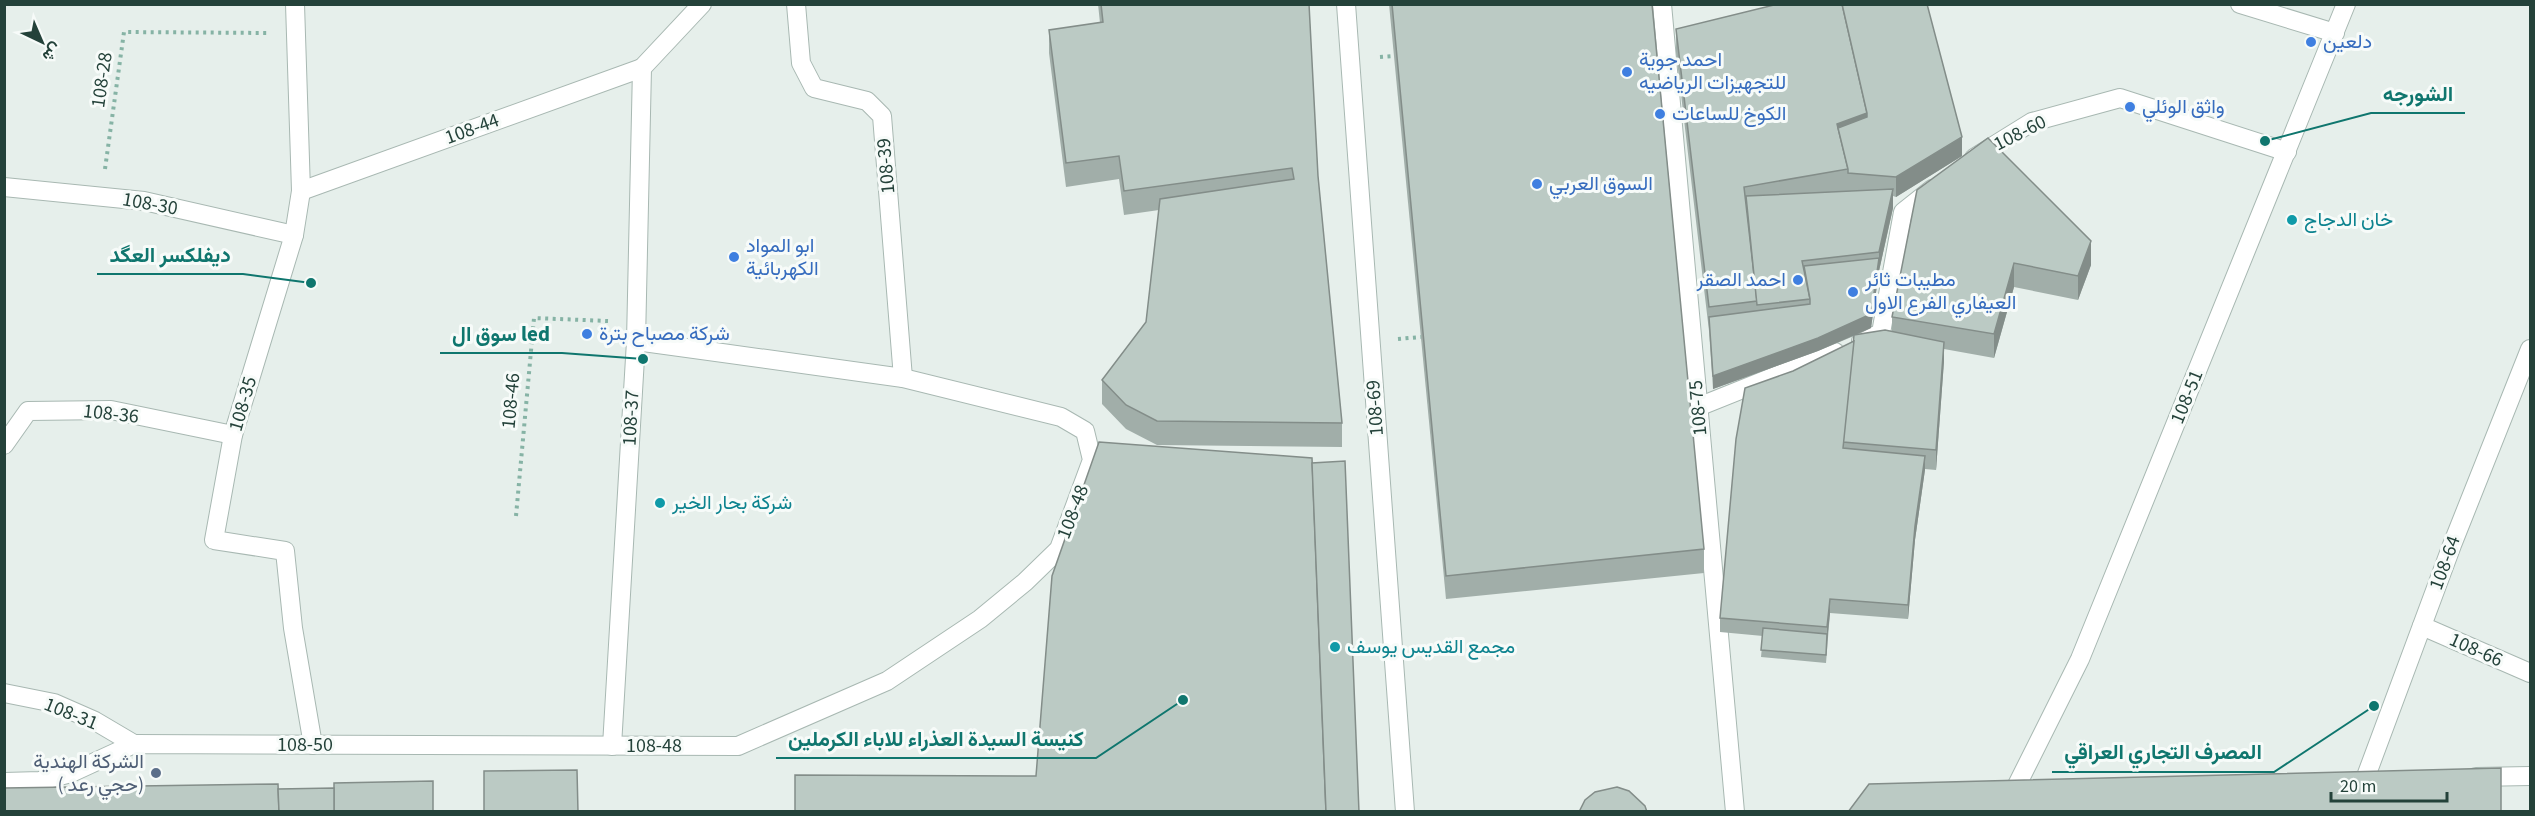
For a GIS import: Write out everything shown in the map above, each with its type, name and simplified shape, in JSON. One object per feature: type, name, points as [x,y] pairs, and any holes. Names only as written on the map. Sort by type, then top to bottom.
[{"type":"street","name":"108-35","points":[[295,4],[301,191],[294,235],[233,435],[214,540],[285,551],[293,628],[313,745]]},
{"type":"street","points":[[642,68],[702,4]]},
{"type":"street","name":"108-39","points":[[796,4],[801,63],[814,88],[867,101],[882,117],[903,378]]},
{"type":"street","name":"108-69","points":[[1346,4],[1405,812]]},
{"type":"street","name":"108-75","points":[[1662,4],[1735,812]]},
{"type":"street","points":[[2240,4],[2335,33]]},
{"type":"street","name":"108-51","points":[[2017,785],[2080,659],[2346,4]]},
{"type":"street","name":"108-44","points":[[301,191],[642,68]]},
{"type":"street","name":"108-37","points":[[612,746],[636,332],[642,68]]},
{"type":"street","name":"108-60","points":[[1698,407],[1881,333],[1903,212],[1952,173],[2032,122],[2120,99],[2287,152]]},
{"type":"street","name":"108-30","points":[[4,187],[144,201],[294,235]]},
{"type":"street","name":"108-48","points":[[612,746],[738,746],[887,681],[980,619],[1025,582],[1059,549],[1092,460],[1085,431],[1061,417],[903,378],[636,332]]},
{"type":"street","name":"108-64","points":[[2388,778],[2359,779],[2422,626],[2530,349]]},
{"type":"street","name":"108-36","points":[[4,445],[28,411],[111,411],[233,435]]},
{"type":"street","name":"108-66","points":[[2422,626],[2530,673]]},
{"type":"street","name":"108-31","points":[[4,693],[54,703],[95,721],[135,744]]},
{"type":"street","name":"108-50","points":[[4,782],[40,781],[71,773],[135,744],[612,746]]},
{"type":"street","points":[[2459,777],[2530,776]]},
{"type":"street","points":[[1995,785],[2041,784]]},
{"type":"path","name":"108-28","points":[[102,197],[124,32],[296,33]]},
{"type":"path","name":"108-46","points":[[516,516],[534,318],[636,332]]},
{"type":"building","points":[[1101,4],[1309,4],[1318,176],[1342,423],[1157,421],[1126,405],[1102,380],[1146,322],[1160,199],[1294,179],[1292,168],[1124,191],[1119,156],[1066,163],[1049,30],[1103,22]]},
{"type":"building","name":"السوق العربي","points":[[1392,4],[1652,4],[1704,549],[1446,576]]},
{"type":"building","points":[[1778,4],[1842,4],[1867,113],[1837,124],[1848,169],[1744,187],[1757,301],[1709,307],[1676,29]]},
{"type":"building","points":[[1842,4],[1927,4],[1962,137],[1896,177],[1848,173],[1838,128],[1867,117],[1867,113]]},
{"type":"building","points":[[1988,138],[2091,241],[2078,276],[2014,263],[1994,334],[1892,317],[1917,190]]},
{"type":"building","points":[[1893,189],[1879,252],[1802,261],[1810,299],[1757,305],[1746,196]]},
{"type":"building","points":[[1879,258],[1871,314],[1818,338],[1713,376],[1709,317],[1810,304],[1804,266]]},
{"type":"building","points":[[1885,330],[1944,342],[1936,450],[1843,442],[1854,335]]},
{"type":"building","points":[[1854,341],[1843,448],[1925,456],[1915,526],[1908,605],[1830,599],[1827,627],[1720,618],[1736,439],[1745,388],[1793,371]]},
{"type":"building","points":[[1099,442],[1312,458],[1326,812],[795,812],[795,775],[1036,776],[1052,576]]},
{"type":"building","name":"مجمع القديس يوسف","points":[[1345,461],[1359,812],[1326,812],[1312,463]]},
{"type":"building","points":[[1763,628],[1827,634],[1826,655],[1761,650]]},
{"type":"building","points":[[2501,768],[2501,812],[1848,812],[1869,784]]},
{"type":"building","points":[[577,770],[578,812],[484,812],[484,771]]},
{"type":"building","points":[[433,781],[433,812],[334,812],[334,783]]},
{"type":"building","points":[[278,784],[279,812],[4,812],[4,788]]},
{"type":"building","points":[[1617,787],[1629,791],[1645,806],[1647,812],[1579,812],[1585,800],[1595,792]]},
{"type":"building","points":[[334,788],[334,812],[279,812],[278,789]]},
{"type":"place","name":"دلعين","points":[[2311,42]]},
{"type":"place","name":"احمد جوية للتجهيزات الرياضيه","points":[[1627,72]]},
{"type":"place","name":"واثق الوئلي","points":[[2130,107]]},
{"type":"place","name":"الكوخ للساعات","points":[[1660,114]]},
{"type":"place","name":"الشورجه","points":[[2265,141]]},
{"type":"place","name":"السوق العربي","points":[[1537,184]]},
{"type":"place","name":"خان الدجاج","points":[[2292,220]]},
{"type":"place","name":"ابو المواد الكهربائية","points":[[734,257]]},
{"type":"place","name":"احمد الصقر","points":[[1798,280]]},
{"type":"place","name":"ديفلكسر العگد","points":[[311,283]]},
{"type":"place","name":"مطيبات ثائر العيفاري الفرع الاول","points":[[1853,292]]},
{"type":"place","name":"شركة مصباح بترة","points":[[587,334]]},
{"type":"place","name":"سوق ال led","points":[[643,359]]},
{"type":"place","name":"شركة بحار الخير","points":[[660,503]]},
{"type":"place","name":"مجمع القديس يوسف","points":[[1335,647]]},
{"type":"place","name":"كنيسة السيدة العذراء للاباء الكرملين","points":[[1183,700]]},
{"type":"place","name":"المصرف التجاري العراقي","points":[[2374,706]]},
{"type":"place","name":"الشركة الهندية ( حجي رعد)","points":[[156,773]]}]
